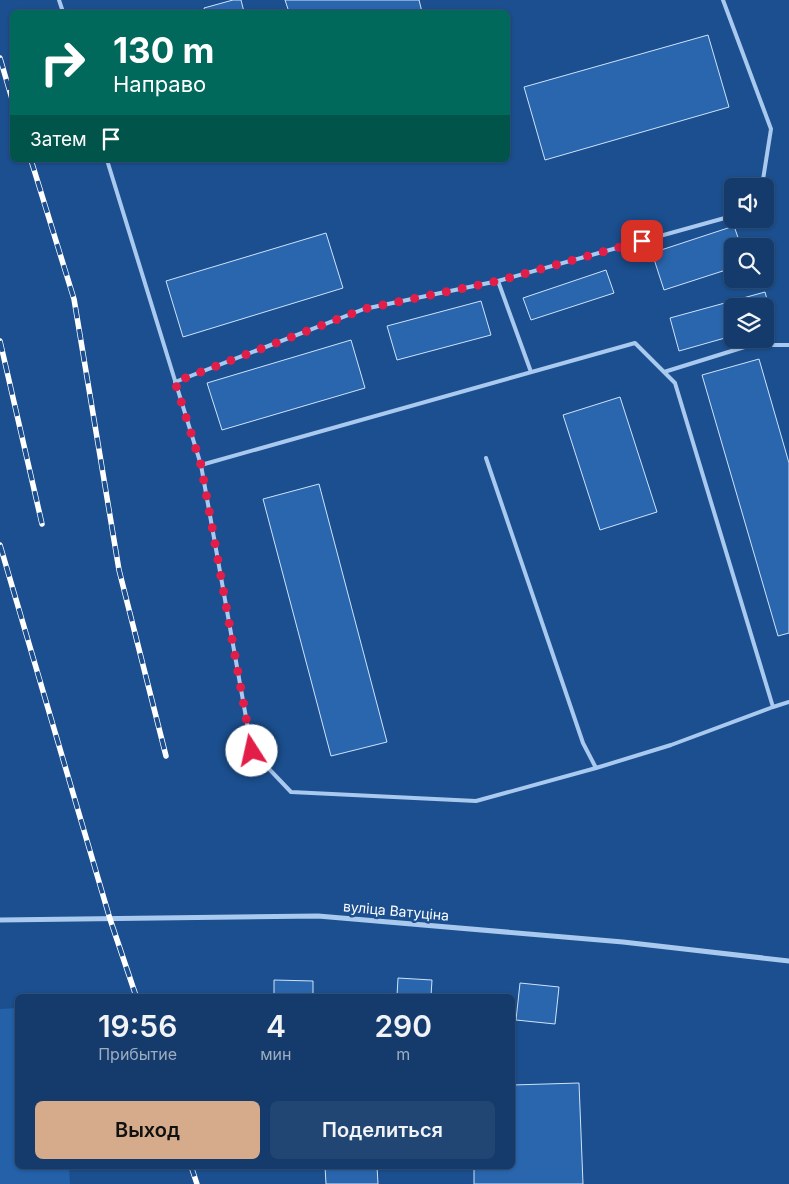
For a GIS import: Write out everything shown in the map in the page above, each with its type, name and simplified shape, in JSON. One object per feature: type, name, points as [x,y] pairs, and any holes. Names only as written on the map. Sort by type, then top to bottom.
[{"type":"street","name":"вуліца Ватуціна","points":[[0,920],[318,916],[623,942],[789,961]]},
{"type":"lane","points":[[723,0],[771,130],[763,178]]},
{"type":"lane","points":[[108,162],[201,465],[252,751],[291,792],[476,802],[671,745],[789,702]]},
{"type":"lane","points":[[175,382],[364,309],[498,281],[724,218]]},
{"type":"lane","points":[[498,281],[531,372]]},
{"type":"lane","points":[[201,465],[635,342],[675,383],[773,707]]},
{"type":"lane","points":[[664,372],[751,345],[789,345]]},
{"type":"lane","points":[[486,458],[583,743],[596,768]]},
{"type":"shaded area","points":[[15,1008],[15,1169],[69,1169],[70,1184],[0,1184],[0,1009]]},
{"type":"building","points":[[233,0],[241,0],[244,10],[204,10],[204,8]]},
{"type":"building","points":[[285,0],[419,0],[422,10],[288,10]]},
{"type":"building","points":[[708,35],[729,107],[545,160],[524,87]]},
{"type":"building","points":[[728,228],[735,228],[738,238],[724,238],[724,271],[664,290],[652,253]]},
{"type":"building","points":[[326,233],[343,288],[183,337],[166,281]]},
{"type":"building","points":[[606,270],[614,293],[531,320],[523,298]]},
{"type":"building","points":[[765,292],[767,298],[743,298]]},
{"type":"building","points":[[481,301],[491,335],[397,360],[387,326]]},
{"type":"building","points":[[724,303],[724,338],[679,351],[670,318]]},
{"type":"building","points":[[351,340],[365,388],[222,430],[207,383]]},
{"type":"building","points":[[759,359],[789,463],[789,633],[778,636],[702,375]]},
{"type":"building","points":[[620,397],[657,512],[600,530],[563,415]]},
{"type":"building","points":[[319,484],[387,742],[331,756],[263,499]]},
{"type":"building","points":[[398,978],[432,980],[431,994],[397,994]]},
{"type":"building","points":[[274,980],[313,981],[313,994],[274,994]]},
{"type":"building","points":[[520,983],[559,987],[555,1024],[516,1020]]},
{"type":"building","points":[[579,1083],[583,1184],[474,1184],[474,1169],[515,1169],[515,1085]]},
{"type":"building","points":[[325,1169],[377,1169],[378,1184],[326,1184]]},
{"type":"railway","points":[[0,58],[10,92]]},
{"type":"railway","points":[[32,162],[74,299],[119,570],[166,756]]},
{"type":"railway","points":[[0,341],[42,524]]},
{"type":"railway","points":[[0,545],[110,919],[135,994]]},
{"type":"railway","points":[[192,1169],[197,1184]]},
{"type":"route","points":[[252,751],[201,465],[175,382],[364,309],[498,281],[642,241]]}]
